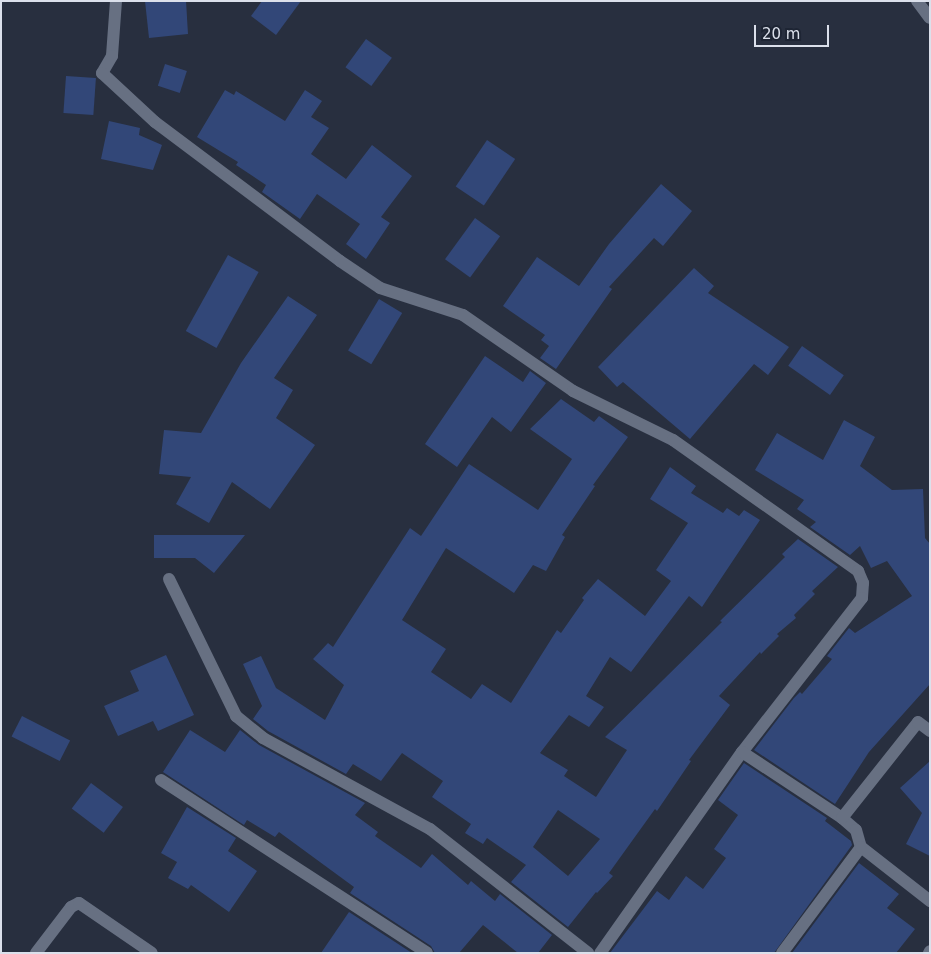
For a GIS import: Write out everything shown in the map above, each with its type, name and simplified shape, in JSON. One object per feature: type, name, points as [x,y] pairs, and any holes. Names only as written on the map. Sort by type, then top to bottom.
[{"type":"street","points":[[116,1],[112,56],[102,73],[155,122],[340,261],[380,288],[463,315],[573,391],[673,440],[858,571],[863,583],[862,598],[742,752],[600,953]]},
{"type":"street","points":[[918,1],[930,18]]},
{"type":"street","points":[[169,579],[236,716],[263,738],[430,829],[588,953]]},
{"type":"street","points":[[842,818],[918,722],[930,731]]},
{"type":"street","points":[[742,752],[842,818],[856,830],[861,848],[930,901]]},
{"type":"street","points":[[161,780],[427,953]]},
{"type":"street","points":[[782,953],[861,848]]},
{"type":"street","points":[[36,953],[71,907],[80,903],[152,953]]},
{"type":"building","points":[[145,1],[186,1],[188,34],[149,38]]},
{"type":"building","points":[[262,1],[301,1],[276,35],[251,16]]},
{"type":"building","points":[[366,39],[392,58],[371,86],[345,67]]},
{"type":"building","points":[[165,64],[187,71],[180,93],[158,86]]},
{"type":"building","points":[[66,76],[96,78],[93,115],[63,113]]},
{"type":"building","points":[[225,90],[234,95],[236,91],[285,121],[305,90],[322,101],[311,117],[329,128],[311,154],[346,179],[372,145],[412,176],[381,217],[390,223],[366,259],[346,244],[360,224],[317,194],[300,219],[262,192],[266,185],[236,165],[238,162],[197,137]]},
{"type":"building","points":[[109,121],[140,128],[139,135],[162,145],[153,170],[101,159]]},
{"type":"building","points":[[487,140],[515,159],[484,205],[456,186]]},
{"type":"building","points":[[661,184],[692,211],[663,246],[654,238],[609,287],[612,289],[556,369],[540,358],[549,346],[541,340],[545,335],[503,306],[537,257],[579,286],[609,244]]},
{"type":"building","points":[[475,218],[500,236],[470,277],[445,259]]},
{"type":"building","points":[[228,255],[259,272],[216,348],[186,331]]},
{"type":"building","points":[[694,268],[714,286],[708,293],[789,347],[768,375],[754,364],[690,439],[623,382],[617,387],[598,367]]},
{"type":"building","points":[[288,296],[317,315],[274,378],[293,390],[276,418],[315,445],[270,509],[232,482],[209,523],[176,504],[191,477],[159,474],[164,430],[201,433],[241,363]]},
{"type":"building","points":[[379,299],[402,313],[371,364],[348,350]]},
{"type":"building","points":[[802,346],[844,375],[830,395],[788,366]]},
{"type":"building","points":[[485,356],[523,382],[530,371],[546,383],[511,432],[492,417],[457,467],[425,444]]},
{"type":"building","points":[[561,399],[594,422],[599,416],[628,437],[593,485],[595,486],[562,535],[565,537],[546,571],[533,565],[514,593],[446,548],[402,620],[446,649],[431,672],[471,699],[482,684],[511,703],[557,630],[561,633],[584,600],[582,598],[598,579],[645,616],[671,581],[656,570],[688,523],[650,499],[670,467],[696,486],[691,493],[723,513],[727,508],[739,516],[744,510],[760,520],[702,607],[689,596],[631,672],[610,657],[586,696],[604,707],[589,727],[569,715],[540,753],[568,770],[564,776],[596,797],[627,750],[605,737],[785,557],[782,554],[798,539],[838,567],[812,591],[815,594],[794,615],[796,618],[777,634],[779,636],[761,654],[760,652],[719,696],[730,705],[689,760],[691,761],[657,811],[655,809],[609,873],[613,876],[596,892],[568,927],[511,882],[526,865],[487,838],[483,844],[465,833],[471,824],[432,797],[443,781],[402,753],[381,781],[353,764],[346,774],[268,731],[253,719],[262,706],[243,664],[261,656],[276,688],[325,720],[344,685],[313,659],[328,643],[333,647],[410,528],[421,536],[469,464],[538,510],[572,459],[530,429]],"holes":[[[558,810],[600,839],[568,876],[533,847]]]},
{"type":"building","points":[[844,420],[875,437],[860,466],[892,490],[923,489],[925,538],[930,544],[930,684],[869,752],[835,804],[754,750],[794,698],[800,692],[802,694],[832,659],[827,656],[849,628],[855,633],[912,596],[887,561],[871,568],[860,546],[850,555],[810,527],[816,522],[797,509],[804,500],[755,470],[777,433],[823,460]]},
{"type":"building","points":[[154,535],[245,535],[214,573],[195,558],[154,558]]},
{"type":"building","points":[[166,655],[194,715],[158,731],[153,721],[118,736],[104,706],[139,691],[130,671]]},
{"type":"building","points":[[22,716],[70,741],[60,761],[12,736]]},
{"type":"building","points":[[190,730],[225,752],[240,730],[259,745],[365,803],[355,815],[378,832],[375,836],[421,868],[432,854],[468,885],[471,881],[495,901],[500,894],[552,935],[538,953],[518,953],[483,925],[459,953],[435,953],[431,946],[350,893],[354,887],[279,832],[275,837],[247,820],[244,825],[163,772]]},
{"type":"building","points":[[930,761],[930,856],[906,844],[922,813],[900,788]]},
{"type":"building","points":[[744,763],[827,818],[825,821],[851,841],[852,845],[774,953],[610,953],[657,891],[669,900],[686,876],[703,889],[726,858],[714,849],[738,815],[718,800]]},
{"type":"building","points":[[91,783],[123,807],[104,833],[72,809]]},
{"type":"building","points":[[187,807],[236,838],[228,851],[257,871],[229,912],[191,885],[188,889],[168,878],[177,862],[161,853]]},
{"type":"building","points":[[859,863],[899,894],[887,908],[915,929],[896,953],[792,953]]},
{"type":"building","points":[[349,912],[412,953],[321,953]]}]
